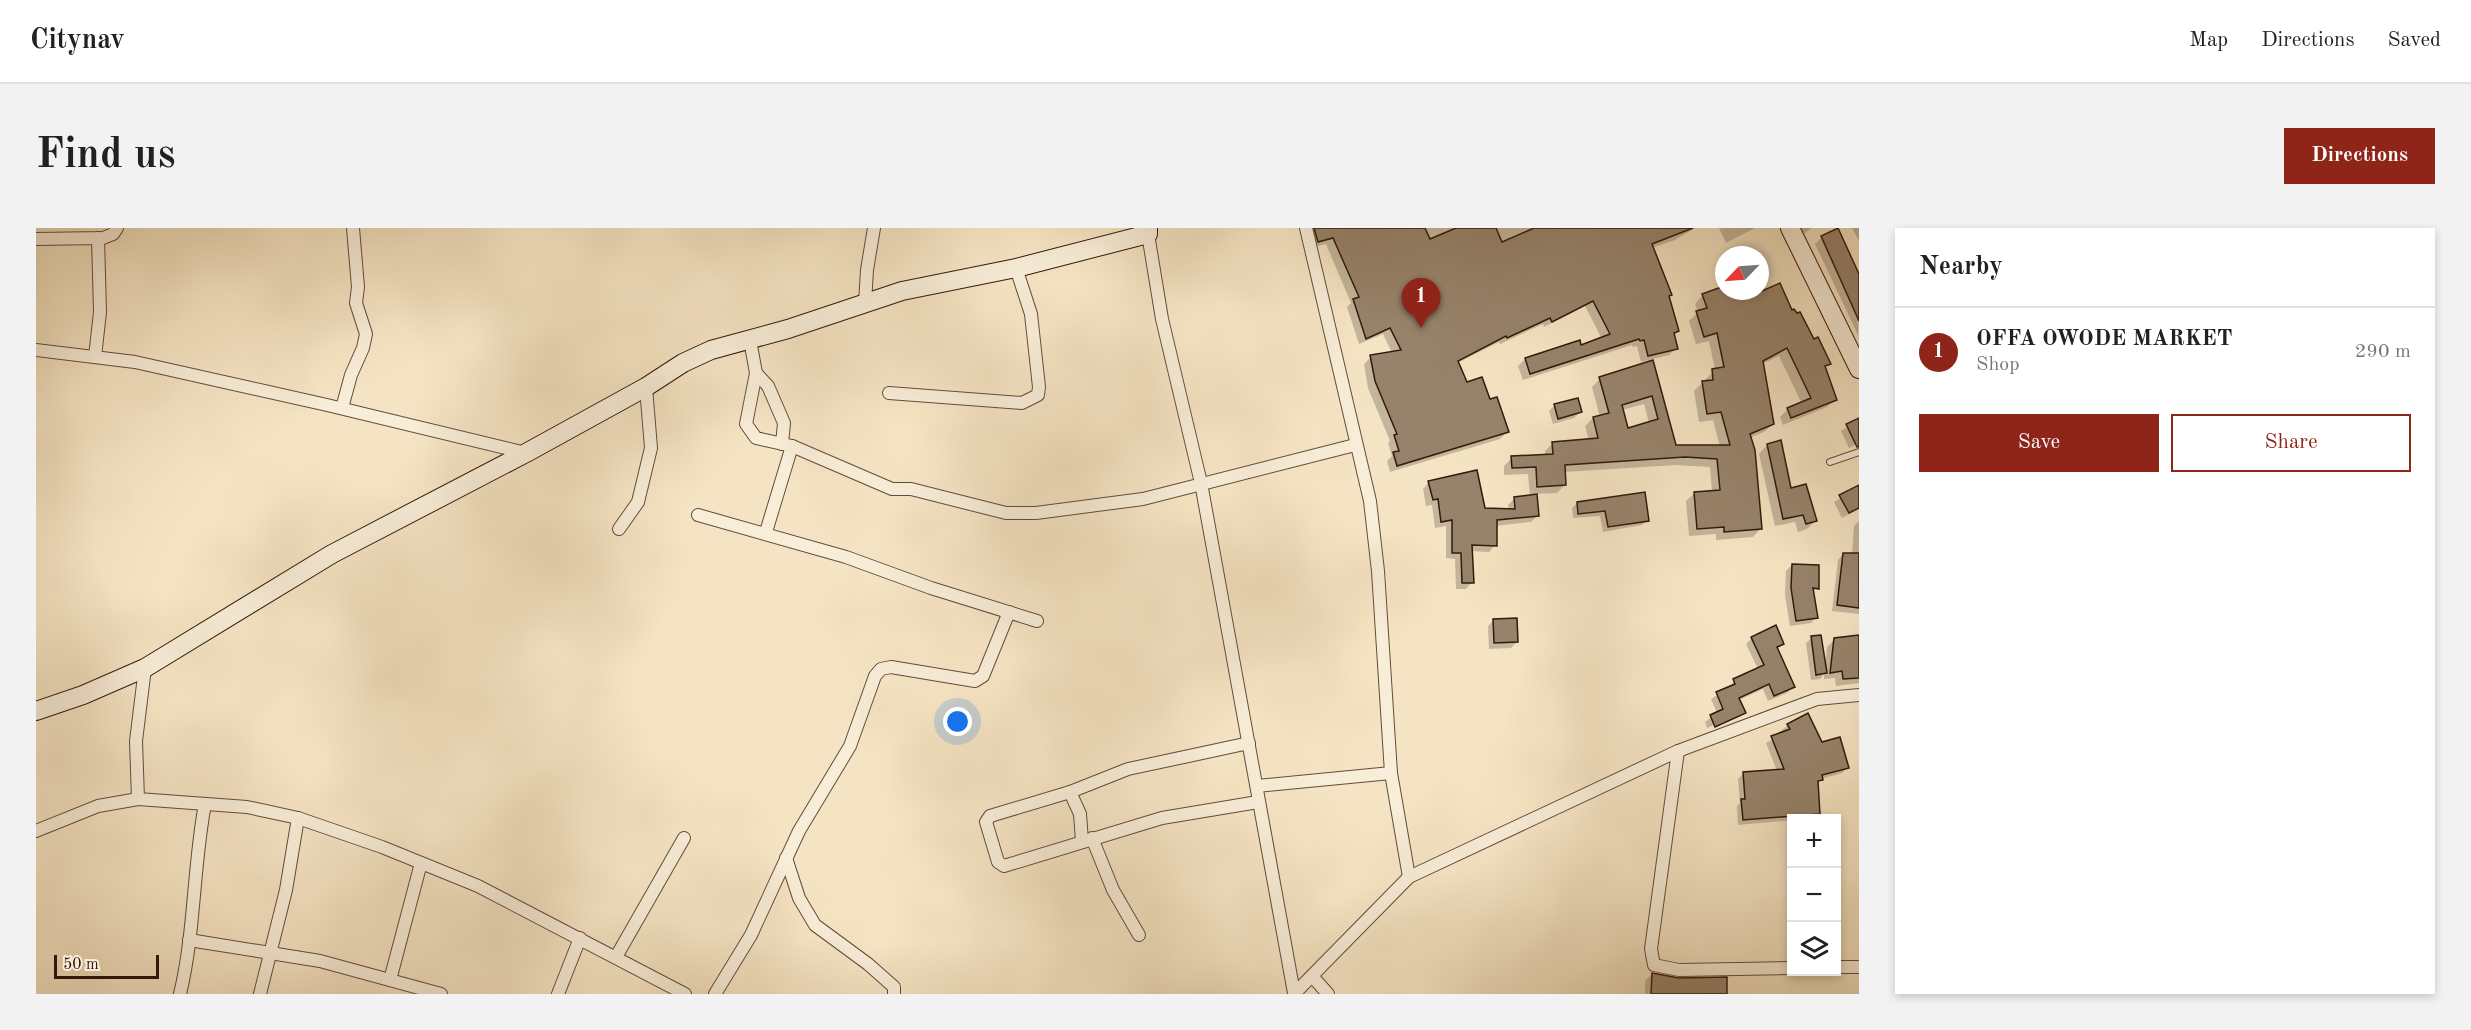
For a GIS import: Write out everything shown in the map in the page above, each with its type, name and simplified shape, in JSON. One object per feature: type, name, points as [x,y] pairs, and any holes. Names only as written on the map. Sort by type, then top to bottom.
[{"type":"street","points":[[36,239],[98,238],[113,234],[117,228]]},
{"type":"street","points":[[342,408],[366,334],[356,303],[358,287],[353,228]]},
{"type":"street","points":[[865,303],[867,270],[874,228]]},
{"type":"street","points":[[1306,228],[1355,445],[1370,501],[1378,571],[1391,773],[1409,877]]},
{"type":"street","points":[[1790,228],[1859,369]]},
{"type":"street","points":[[36,711],[83,695],[145,668],[332,554],[526,453],[646,387],[683,363],[711,350],[750,340],[903,291],[1016,268],[1148,231],[1162,319],[1202,483],[1294,994]]},
{"type":"street","points":[[95,357],[99,312],[98,238]]},
{"type":"street","points":[[889,393],[1022,403],[1038,395],[1031,314],[1016,268]]},
{"type":"street","points":[[750,340],[756,373],[746,424],[756,438],[787,445],[892,489],[911,489],[1006,513],[1036,513],[1105,505],[1355,445]]},
{"type":"street","points":[[36,350],[135,362],[342,408],[526,453]]},
{"type":"street","points":[[756,373],[768,386],[784,423],[787,445],[766,532]]},
{"type":"street","points":[[619,530],[638,502],[651,448],[646,387]]},
{"type":"street","points":[[698,515],[766,532],[1037,621]]},
{"type":"street","points":[[715,994],[751,935],[786,858],[822,790],[850,746],[875,676],[881,669],[891,667],[975,681],[983,676],[1009,612]]},
{"type":"street","points":[[138,799],[136,741],[145,668]]},
{"type":"street","points":[[1294,994],[1409,877],[1678,751],[1817,699],[1859,695]]},
{"type":"street","points":[[1249,743],[1128,769],[1070,792],[990,816],[986,822],[998,862],[1004,866],[1162,818],[1258,802]]},
{"type":"street","points":[[1678,751],[1651,949],[1654,965],[1679,970],[1787,968]]},
{"type":"street","points":[[1257,786],[1391,773]]},
{"type":"street","points":[[1070,792],[1080,814],[1087,839],[1139,934]]},
{"type":"street","points":[[36,831],[98,806],[138,799],[247,807],[298,818],[478,886],[616,957],[663,989],[684,994]]},
{"type":"street","points":[[180,994],[189,940],[198,841],[205,804]]},
{"type":"street","points":[[260,994],[286,890],[298,818]]},
{"type":"street","points":[[616,957],[684,838]]},
{"type":"street","points":[[786,858],[799,898],[811,919],[894,987],[894,994]]},
{"type":"street","points":[[390,980],[421,863]]},
{"type":"street","points":[[558,994],[580,938]]},
{"type":"street","points":[[189,940],[270,951],[320,961],[441,994]]},
{"type":"street","points":[[1841,967],[1859,967]]},
{"type":"street","points":[[1312,975],[1328,994]]},
{"type":"lane","points":[[1830,462],[1859,452]]},
{"type":"building","points":[[1314,228],[1425,228],[1430,239],[1456,228],[1496,228],[1502,242],[1534,228],[1693,228],[1652,244],[1672,295],[1669,296],[1679,331],[1674,333],[1678,349],[1648,356],[1644,340],[1639,339],[1530,374],[1525,358],[1580,340],[1581,345],[1610,334],[1593,301],[1552,322],[1550,318],[1507,338],[1506,336],[1458,361],[1467,382],[1482,377],[1490,399],[1497,397],[1509,432],[1397,466],[1393,452],[1399,451],[1394,435],[1397,434],[1375,381],[1370,355],[1401,350],[1390,328],[1366,339],[1353,299],[1359,297],[1333,238],[1318,242]]},
{"type":"building","points":[[1838,228],[1859,274],[1859,321],[1821,236]]},
{"type":"building","points":[[1780,283],[1792,310],[1800,312],[1814,339],[1818,337],[1831,364],[1825,366],[1837,400],[1791,418],[1787,408],[1811,398],[1787,348],[1763,361],[1774,424],[1750,434],[1755,450],[1762,529],[1724,532],[1724,527],[1697,529],[1694,492],[1720,490],[1717,459],[1685,457],[1565,465],[1566,485],[1537,487],[1536,467],[1512,468],[1511,456],[1553,454],[1552,442],[1598,438],[1593,417],[1609,413],[1599,377],[1653,360],[1676,445],[1730,445],[1721,412],[1707,414],[1702,381],[1713,380],[1712,369],[1724,367],[1717,333],[1704,337],[1696,311],[1707,308],[1702,294],[1715,289],[1715,300],[1769,300],[1769,288]],"holes":[[[1652,396],[1658,419],[1628,428],[1622,405]]]},
{"type":"building","points":[[1578,398],[1582,412],[1558,419],[1554,404]]},
{"type":"building","points":[[1859,418],[1859,447],[1857,447],[1846,424]]},
{"type":"building","points":[[1781,440],[1791,488],[1806,484],[1817,521],[1806,524],[1803,515],[1783,519],[1767,444]]},
{"type":"building","points":[[1477,470],[1485,508],[1515,509],[1514,497],[1537,494],[1539,516],[1497,520],[1497,546],[1472,545],[1474,583],[1462,583],[1461,553],[1452,553],[1452,520],[1441,522],[1438,499],[1433,500],[1428,481]]},
{"type":"building","points":[[1859,485],[1859,508],[1849,513],[1839,495]]},
{"type":"building","points":[[1645,492],[1649,521],[1608,527],[1605,511],[1578,514],[1577,502]]},
{"type":"building","points":[[1843,553],[1859,553],[1859,608],[1837,605]]},
{"type":"building","points":[[1792,564],[1819,565],[1819,589],[1813,588],[1818,618],[1796,621],[1791,588]]},
{"type":"building","points":[[1517,618],[1518,642],[1494,643],[1493,619]]},
{"type":"building","points":[[1776,625],[1784,644],[1777,647],[1795,687],[1774,696],[1769,684],[1739,698],[1746,713],[1715,727],[1710,715],[1723,709],[1716,692],[1735,684],[1733,679],[1764,665],[1751,637]]},
{"type":"building","points":[[1821,635],[1827,673],[1816,675],[1811,636]]},
{"type":"building","points":[[1859,635],[1859,678],[1843,679],[1842,671],[1830,673],[1834,638]]},
{"type":"building","points":[[1808,713],[1822,742],[1840,737],[1849,768],[1822,775],[1823,780],[1818,781],[1820,814],[1787,814],[1787,817],[1743,820],[1741,799],[1745,799],[1743,772],[1784,769],[1771,736],[1790,729],[1787,724]]},
{"type":"building","points":[[1652,973],[1679,978],[1727,977],[1727,994],[1651,994]]},
{"type":"place","name":"OFFA OWODE MARKET","points":[[1421,328]]}]
